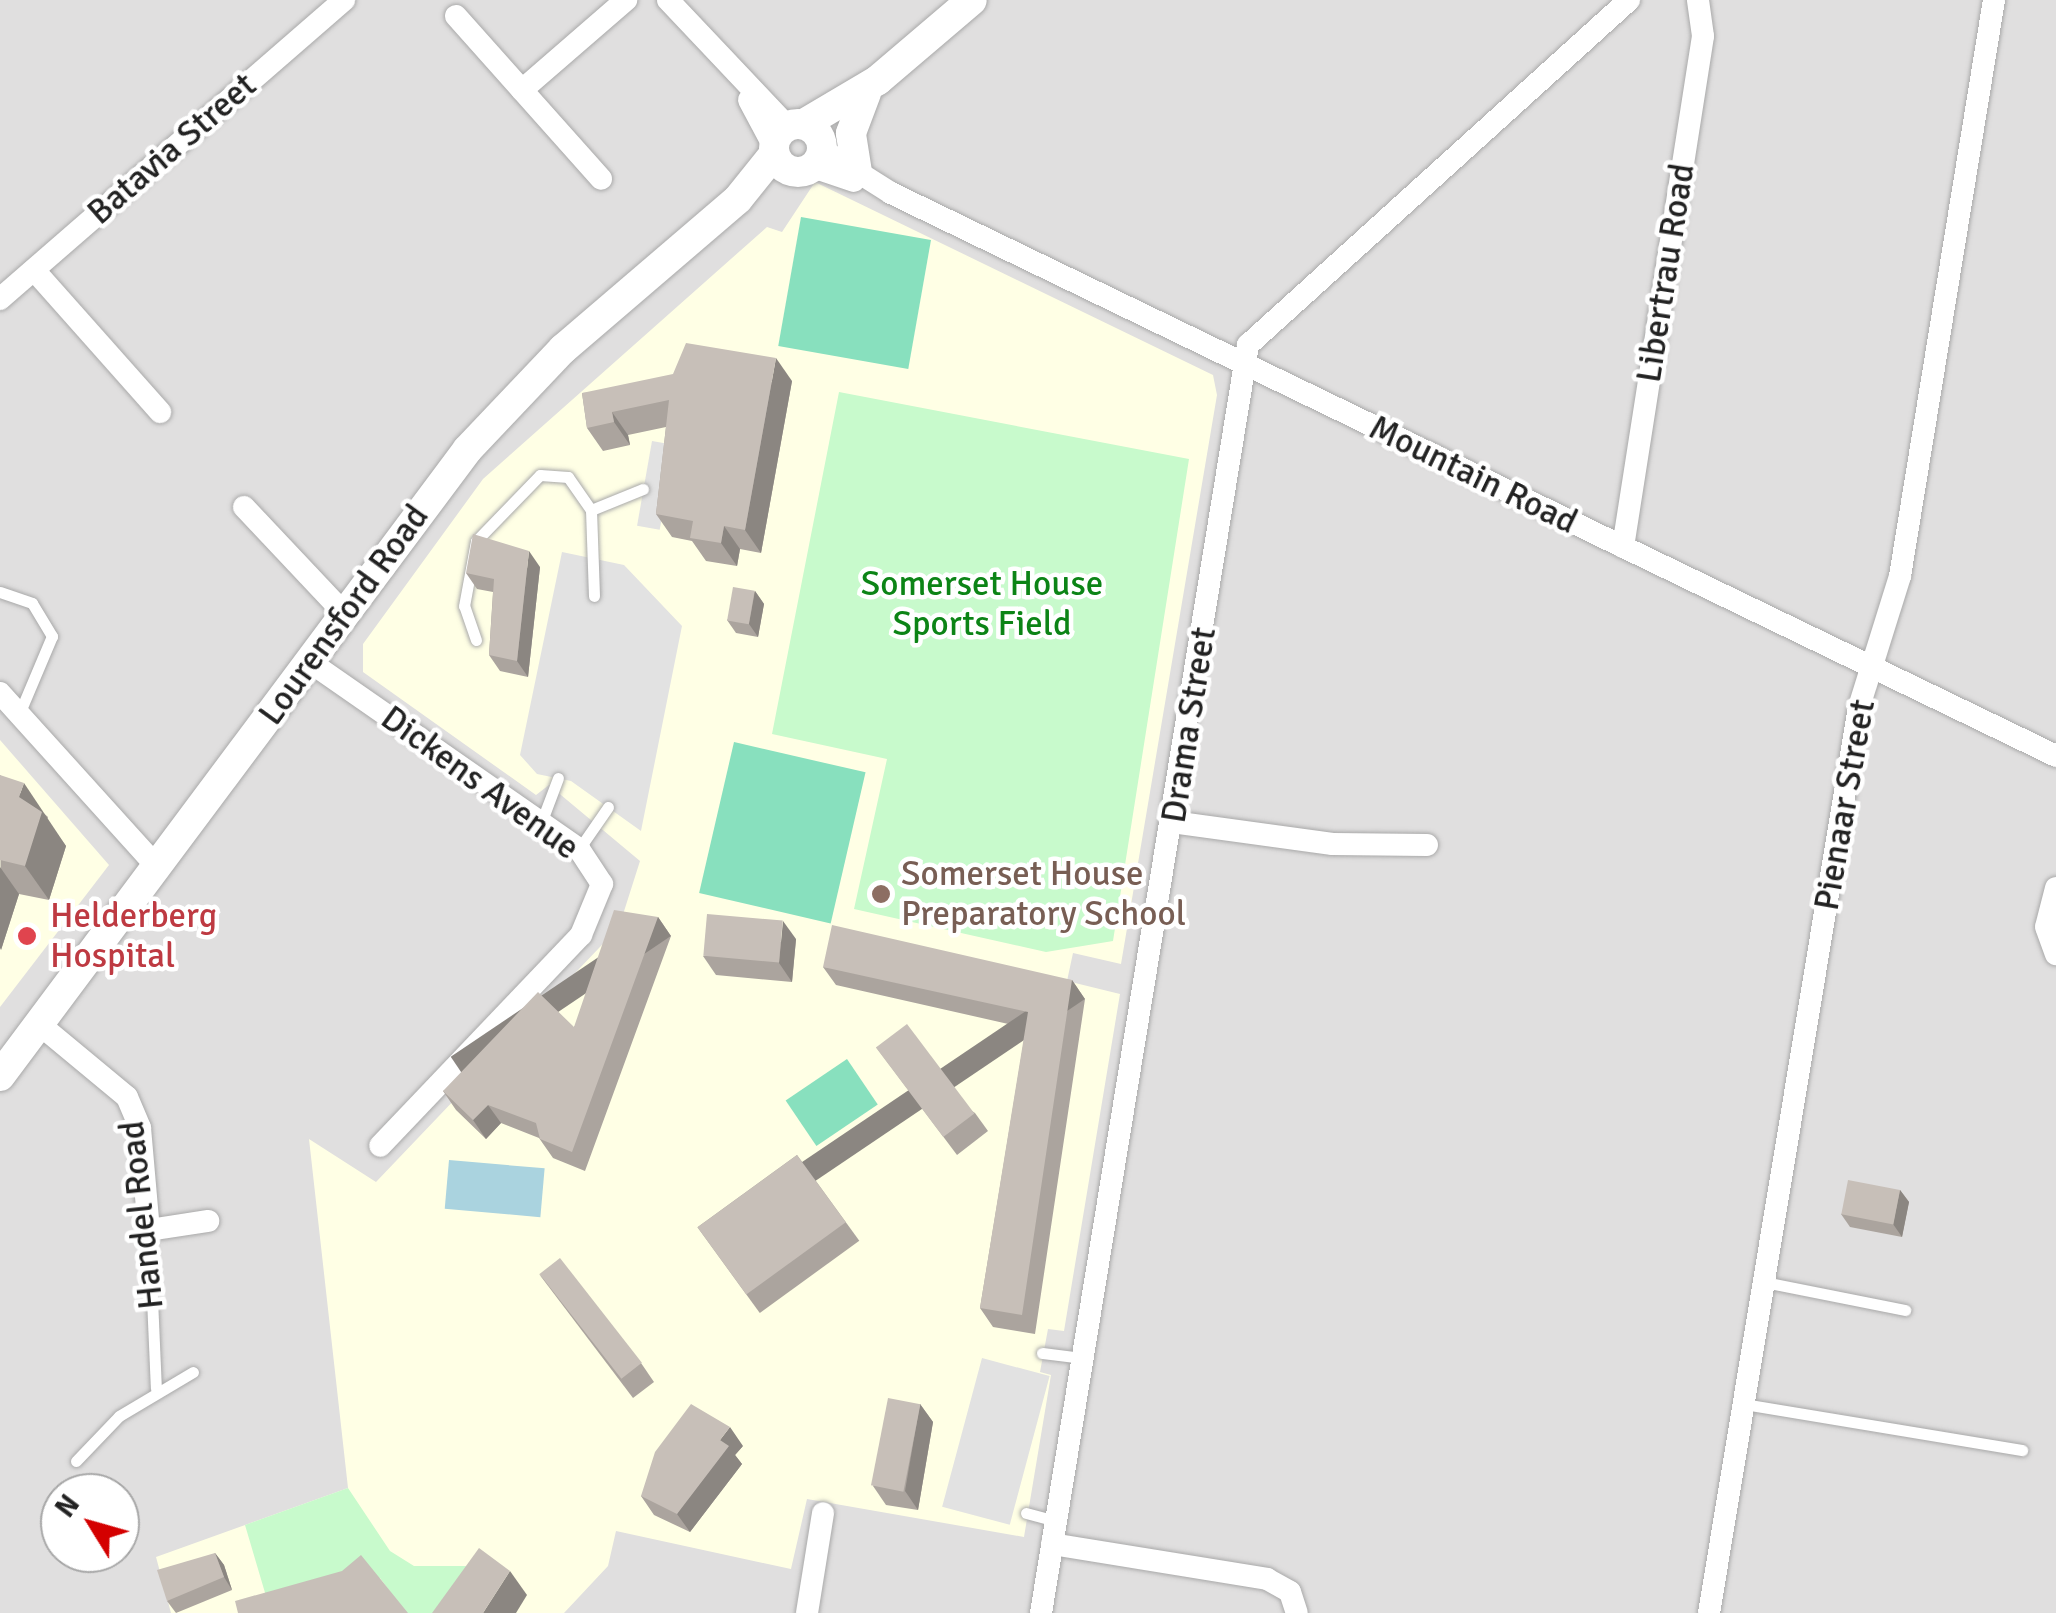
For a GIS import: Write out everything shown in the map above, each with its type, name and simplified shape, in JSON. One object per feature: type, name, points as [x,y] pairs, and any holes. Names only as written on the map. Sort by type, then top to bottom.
[{"type":"street","name":"Batavia Street","points":[[0,299],[344,0]]},
{"type":"street","points":[[522,90],[626,0]]},
{"type":"street","points":[[668,0],[798,147]]},
{"type":"street","name":"Lourensford Road","points":[[0,1076],[499,412],[738,198],[972,0]]},
{"type":"street","name":"Drama Street","points":[[1041,1613],[1172,822],[1242,363],[1260,326],[1629,0]]},
{"type":"street","name":"Libertrau Road","points":[[1623,548],[1703,36],[1698,0]]},
{"type":"street","name":"Pienaar Street","points":[[1709,1613],[1871,666],[1900,576],[1994,0]]},
{"type":"street","points":[[456,16],[601,179]]},
{"type":"street","points":[[857,172],[851,132],[872,87]]},
{"type":"street","name":"Mountain Road","points":[[798,147],[857,172],[891,194]]},
{"type":"street","name":"Mountain Road","points":[[798,147],[2056,756]]},
{"type":"street","points":[[34,270],[160,412]]},
{"type":"street","points":[[244,507],[344,614]]},
{"type":"street","name":"Dickens Avenue","points":[[310,662],[579,849],[602,884],[594,917],[380,1146]]},
{"type":"street","points":[[0,693],[157,867]]},
{"type":"street","points":[[1172,822],[1333,844],[1427,846]]},
{"type":"street","points":[[2056,888],[2046,927],[2056,954]]},
{"type":"street","name":"Handel Road","points":[[39,1024],[127,1097],[140,1128],[149,1230]]},
{"type":"street","points":[[149,1230],[208,1221]]},
{"type":"street","points":[[807,1613],[823,1513]]},
{"type":"street","points":[[1054,1532],[1267,1579],[1290,1592],[1297,1613]]},
{"type":"lane","points":[[476,640],[464,580],[492,516],[540,475],[554,473],[591,510],[594,596]]},
{"type":"lane","points":[[591,510],[643,489]]},
{"type":"lane","points":[[0,592],[32,603],[52,636],[19,714]]},
{"type":"lane","points":[[541,823],[558,778]]},
{"type":"lane","points":[[579,849],[608,807]]},
{"type":"lane","name":"Handel Road","points":[[149,1230],[156,1388]]},
{"type":"lane","points":[[1764,1282],[1905,1310]]},
{"type":"lane","points":[[1042,1353],[1083,1358]]},
{"type":"lane","points":[[76,1461],[156,1388],[194,1372]]},
{"type":"lane","points":[[1744,1404],[2022,1450]]},
{"type":"lane","points":[[1026,1513],[1054,1532]]},
{"type":"shaded area","points":[[0,0],[2056,0],[2056,1613],[0,1613]]},
{"type":"shaded area","name":"Somerset House Preparatory School","points":[[815,182],[1213,375],[1217,395],[1121,964],[1073,953],[1067,981],[1120,994],[1064,1331],[1048,1329],[1040,1372],[1051,1375],[1024,1537],[807,1499],[791,1569],[616,1531],[608,1566],[564,1613],[171,1613],[156,1557],[348,1488],[309,1139],[376,1182],[619,927],[640,861],[549,785],[536,795],[363,672],[363,644],[483,479],[767,227],[782,232]]},
{"type":"shaded area","points":[[652,441],[675,445],[660,530],[637,526]]},
{"type":"shaded area","points":[[562,552],[624,565],[682,626],[641,831],[571,781],[537,774],[520,755]]},
{"type":"shaded area","name":"Helderberg Hospital","points":[[0,740],[109,865],[0,1007]]},
{"type":"shaded area","points":[[982,1358],[1050,1376],[1010,1525],[942,1507]]},
{"type":"green space","points":[[801,217],[931,240],[908,369],[778,346]]},
{"type":"green space","name":"Somerset House Sports Field","points":[[839,392],[1189,459],[1113,941],[1046,952],[854,909],[887,759],[772,734]]},
{"type":"green space","points":[[734,742],[866,772],[831,923],[699,893]]},
{"type":"green space","points":[[847,1059],[878,1105],[816,1146],[786,1100]]},
{"type":"green space","points":[[348,1488],[390,1551],[414,1566],[493,1566],[467,1613],[406,1613],[380,1578],[359,1595],[271,1613],[245,1525]]},
{"type":"water","points":[[449,1160],[545,1168],[540,1217],[445,1209]]},
{"type":"building","points":[[686,343],[776,358],[745,530],[724,526],[721,543],[690,538],[693,521],[656,514],[669,400],[612,412],[614,422],[587,428],[582,393],[673,374]]},
{"type":"building","points":[[473,534],[529,551],[517,661],[489,655],[494,579],[466,573]]},
{"type":"building","points":[[733,587],[755,591],[749,624],[727,620]]},
{"type":"building","points":[[0,775],[24,783],[19,797],[42,812],[25,866],[0,860]]},
{"type":"building","points":[[614,910],[658,917],[572,1152],[540,1139],[536,1123],[488,1105],[473,1120],[443,1091],[538,992],[574,1027]]},
{"type":"building","points":[[707,914],[783,921],[779,962],[703,956]]},
{"type":"building","points":[[832,925],[1072,980],[1022,1315],[980,1308],[1028,1012],[823,967]]},
{"type":"building","points":[[907,1024],[974,1113],[943,1137],[876,1047]]},
{"type":"building","points":[[797,1155],[846,1222],[746,1294],[697,1227]]},
{"type":"building","points":[[1848,1180],[1900,1190],[1893,1224],[1841,1214]]},
{"type":"building","points":[[560,1258],[642,1363],[621,1379],[540,1274]]},
{"type":"building","points":[[888,1398],[920,1404],[903,1492],[871,1485]]},
{"type":"building","points":[[691,1404],[730,1427],[720,1440],[729,1446],[677,1514],[641,1496],[655,1452]]},
{"type":"building","points":[[479,1548],[510,1571],[483,1613],[432,1613]]},
{"type":"building","points":[[215,1553],[224,1577],[167,1601],[157,1570]]},
{"type":"building","points":[[361,1555],[408,1613],[238,1613],[235,1601],[342,1571]]},
{"type":"place","name":"Somerset House Preparatory School","points":[[881,894]]},
{"type":"place","name":"Helderberg Hospital","points":[[27,936]]}]
